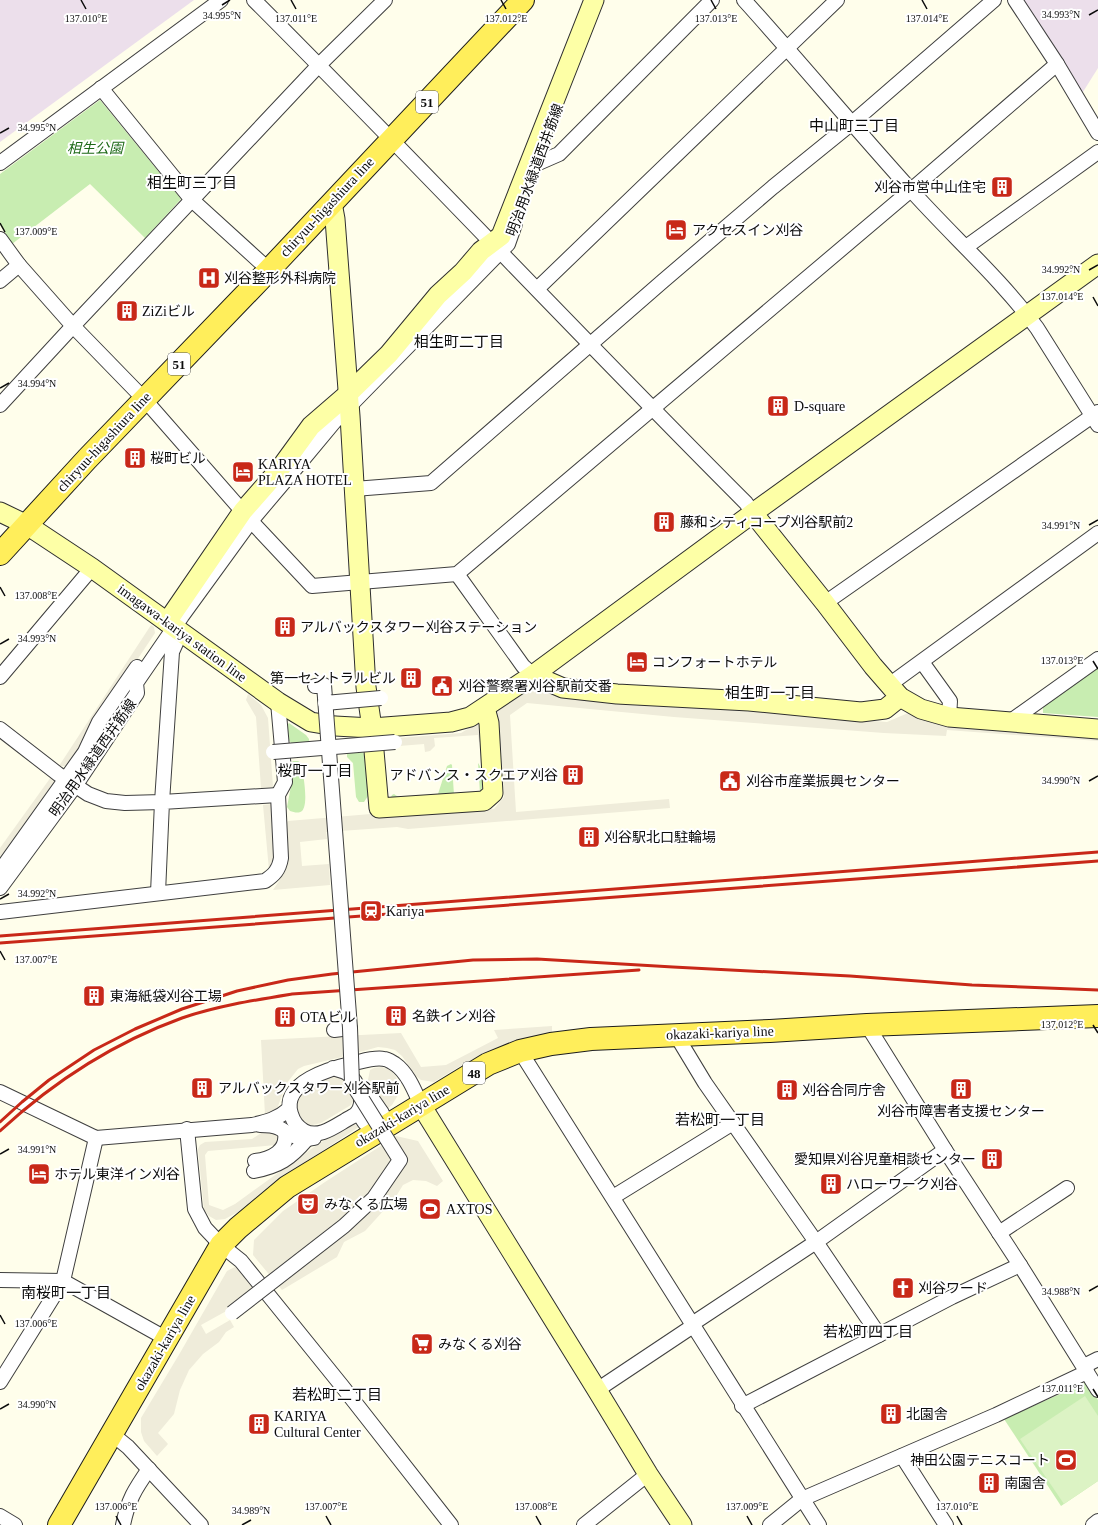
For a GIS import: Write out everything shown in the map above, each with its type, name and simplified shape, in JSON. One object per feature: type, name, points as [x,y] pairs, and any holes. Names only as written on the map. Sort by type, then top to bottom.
[{"type":"main road","name":"chiryuu-higashiura line","points":[[0,554],[87,459],[269,270],[523,0]]},
{"type":"main road","name":"okazaki-kariya line","points":[[59,1525],[221,1245],[238,1228],[287,1187],[488,1064],[520,1050],[591,1039],[867,1025],[1098,1016]]},
{"type":"street","points":[[0,163],[221,0]]},
{"type":"street","points":[[254,0],[652,409],[746,503],[894,691],[921,709],[949,717],[1008,723],[1098,729]]},
{"type":"street","points":[[0,406],[319,66],[385,0]]},
{"type":"street","points":[[496,247],[532,166],[594,0]]},
{"type":"street","name":"明治用水緑道西井筋線","points":[[532,166],[602,0]]},
{"type":"street","points":[[532,166],[559,154],[712,0]]},
{"type":"street","points":[[744,0],[911,190],[966,247],[1028,316],[1096,418],[825,603]]},
{"type":"street","points":[[537,290],[837,0]]},
{"type":"street","points":[[354,489],[431,483],[772,187],[852,123],[994,0]]},
{"type":"street","points":[[1015,0],[1058,64],[1097,130]]},
{"type":"street","points":[[0,239],[19,265],[74,326],[145,400],[247,516],[312,586],[457,574],[1058,64]]},
{"type":"street","points":[[100,88],[192,200],[269,270]]},
{"type":"street","points":[[966,247],[1098,152]]},
{"type":"street","points":[[332,203],[335,218],[349,401],[361,581],[361,624],[379,808],[484,801],[493,793],[489,723],[485,708]]},
{"type":"street","points":[[0,871],[70,783],[99,722],[174,627],[247,516],[311,426],[349,401],[438,295],[463,272],[481,251],[496,247]]},
{"type":"street","name":"imagawa-kariya station line","points":[[0,512],[27,525],[92,568],[278,702],[311,722],[335,726],[372,728],[451,722],[470,717],[533,675],[753,513],[1098,264]]},
{"type":"street","points":[[0,281],[19,265]]},
{"type":"street","points":[[457,574],[523,666],[533,675],[563,688],[617,694],[749,701],[861,712],[885,709],[894,691],[922,662],[1098,533]]},
{"type":"street","points":[[0,677],[92,568]]},
{"type":"street","points":[[158,893],[162,802],[174,627]]},
{"type":"street","points":[[1008,723],[1098,659]]},
{"type":"street","points":[[922,662],[950,701],[949,717]]},
{"type":"street","points":[[232,1313],[344,1226],[374,1198],[400,1160],[352,1083],[350,1028],[324,685],[315,686]]},
{"type":"street","points":[[325,703],[381,698]]},
{"type":"street","points":[[0,912],[264,881],[274,875],[280,868],[281,858],[278,795],[285,782],[278,702]]},
{"type":"street","points":[[0,729],[70,783],[88,794],[106,801],[125,803],[162,802],[278,795]]},
{"type":"street","points":[[273,752],[395,742]]},
{"type":"street","name":"明治用水緑道西井筋線","points":[[0,888],[70,783]]},
{"type":"street","points":[[867,1025],[1098,1390]]},
{"type":"street","points":[[334,1030],[350,1028]]},
{"type":"street","points":[[676,1035],[705,1083],[879,1335]]},
{"type":"street","points":[[520,1050],[818,1525]]},
{"type":"street","points":[[0,1092],[96,1138],[252,1124],[272,1120],[282,1116],[289,1109],[294,1092],[302,1084],[317,1074],[333,1068],[370,1060],[385,1059],[397,1065],[406,1076],[422,1105],[598,1390],[648,1474],[682,1525]]},
{"type":"street","points":[[252,1124],[271,1126],[294,1137],[307,1139],[315,1138],[356,1114],[361,1105],[360,1091],[354,1080],[347,1073],[333,1068]]},
{"type":"street","points":[[289,1109],[297,1126],[305,1132],[316,1133],[327,1131]]},
{"type":"street","points":[[613,1197],[733,1123]]},
{"type":"street","points":[[187,1129],[195,1209],[205,1228],[221,1245],[241,1261],[342,1386],[451,1525]]},
{"type":"street","points":[[285,1133],[286,1139],[280,1152],[253,1166],[271,1168],[284,1162],[300,1148],[307,1139]]},
{"type":"street","points":[[0,1382],[63,1281],[96,1138]]},
{"type":"street","points":[[598,1390],[816,1242],[945,1150]]},
{"type":"street","points":[[999,1233],[1067,1188]]},
{"type":"street","points":[[742,1406],[952,1297],[1020,1265]]},
{"type":"street","points":[[0,1280],[63,1281],[167,1339]]},
{"type":"street","points":[[770,1525],[802,1499],[996,1415],[1086,1369],[1098,1359]]},
{"type":"street","points":[[112,1434],[128,1447],[201,1525]]},
{"type":"street","points":[[902,1456],[946,1525]]},
{"type":"street","points":[[123,1525],[127,1506],[136,1488],[149,1469]]},
{"type":"street","points":[[584,1525],[648,1474]]},
{"type":"street","points":[[0,1516],[15,1525]]},
{"type":"street","points":[[1093,1525],[1098,1521]]},
{"type":"shaded area","points":[[0,0],[194,0],[0,142]]},
{"type":"shaded area","points":[[1022,0],[1098,0],[1098,68],[1081,95]]},
{"type":"shaded area","points":[[151,625],[154,627],[155,633],[89,732],[87,741],[80,746],[67,766],[59,766]]},
{"type":"shaded area","points":[[530,691],[541,691],[577,698],[887,722],[908,713],[921,717],[1098,736],[1098,741],[947,730],[946,736],[884,733],[674,717],[527,703],[510,715],[516,812],[669,799],[670,808],[408,829],[397,827],[326,832],[327,839],[300,842],[302,866],[329,864],[330,885],[273,890],[285,872],[284,826],[288,821],[406,811],[413,814],[494,809],[504,797],[501,746],[495,739],[495,716],[497,709],[523,693]]},
{"type":"shaded area","points":[[248,694],[261,705],[268,718],[273,787],[261,788],[256,717],[246,700]]},
{"type":"shaded area","points":[[480,723],[484,740],[479,742],[478,735],[434,738],[435,746],[430,751],[425,752],[424,744],[399,746],[399,738],[461,733]]},
{"type":"shaded area","points":[[51,777],[56,783],[28,825],[0,858],[0,848]]},
{"type":"shaded area","points":[[274,804],[278,859],[269,870],[263,805]]},
{"type":"shaded area","points":[[552,1026],[552,1034],[490,1052],[467,1062],[434,1082],[421,1080],[416,1076],[402,1056],[395,1050],[387,1048],[378,1047],[304,1066],[298,1069],[286,1084],[277,1109],[273,1113],[265,1115],[261,1040],[401,1033],[421,1067],[446,1065],[498,1038],[494,1030]]},
{"type":"shaded area","points":[[382,1067],[391,1070],[396,1077],[399,1086],[398,1095],[392,1105],[382,1113],[366,1090],[370,1070]]},
{"type":"shaded area","points":[[337,1075],[343,1077],[352,1090],[353,1100],[351,1105],[321,1123],[308,1126],[301,1124],[295,1104],[302,1093],[323,1078]]},
{"type":"shaded area","points":[[361,1117],[365,1123],[273,1183],[238,1212],[225,1219],[216,1220],[209,1216],[204,1210],[198,1149],[200,1145],[205,1142],[252,1139],[264,1131],[278,1134],[279,1140],[276,1145],[208,1151],[205,1155],[209,1205],[223,1210],[235,1204],[314,1147]]},
{"type":"shaded area","points":[[396,1136],[418,1141],[443,1181],[437,1186],[426,1181],[413,1180],[403,1185],[395,1198],[365,1231],[344,1242],[337,1257],[282,1290],[253,1255],[254,1240],[283,1211]]},
{"type":"shaded area","points":[[235,1267],[242,1270],[256,1287],[230,1309],[201,1325],[206,1334],[230,1320],[234,1327],[226,1332],[219,1342],[203,1354],[189,1370],[180,1390],[174,1414],[158,1433],[168,1444],[157,1456],[144,1441],[141,1432],[141,1418],[227,1271]]},
{"type":"green space","name":"相生公園","points":[[100,100],[181,199],[145,238],[90,184],[12,244],[0,225],[0,174]]},
{"type":"green space","points":[[1098,665],[1098,717],[1043,713],[1043,704]]},
{"type":"green space","points":[[289,723],[306,735],[309,739],[309,743],[295,746],[292,744],[288,738],[286,726]]},
{"type":"green space","points":[[359,747],[366,757],[368,796],[364,802],[359,802],[356,797],[353,763],[347,757],[347,751]]},
{"type":"green space","points":[[293,761],[298,761],[301,763],[305,788],[304,807],[302,811],[298,813],[290,811],[287,807],[291,786],[289,765]]},
{"type":"green space","points":[[478,763],[481,769],[482,778],[480,794]]},
{"type":"green space","points":[[452,765],[454,795],[436,796],[447,766]]},
{"type":"green space","points":[[394,794],[405,798],[390,799]]},
{"type":"green space","name":"神田公園テニスコート","points":[[1087,1382],[1098,1400],[1098,1481],[1061,1506],[1004,1419]]},
{"type":"green space","name":"神田公園テニスコート","points":[[1085,1396],[1098,1416],[1098,1481],[1064,1504],[1020,1439]]},
{"type":"railway","points":[[0,936],[1098,852]]},
{"type":"railway","points":[[0,943],[1098,861]]},
{"type":"railway","points":[[0,1122],[49,1080],[94,1050],[135,1029],[182,1009],[237,991],[288,980],[332,974],[473,960],[537,959],[850,976],[972,985],[1098,990]]},
{"type":"railway","points":[[0,1131],[41,1096],[63,1080],[108,1052],[157,1028],[182,1018],[209,1010],[292,994],[639,970]]},
{"type":"place","name":"刈谷市営中山住宅","points":[[1002,187]]},
{"type":"place","name":"アクセスイン刈谷","points":[[676,230]]},
{"type":"place","name":"刈谷整形外科病院","points":[[209,278]]},
{"type":"place","name":"ZiZiビル","points":[[127,311]]},
{"type":"place","name":"D-square","points":[[778,406]]},
{"type":"place","name":"桜町ビル","points":[[135,458]]},
{"type":"place","name":"KARIYA PLAZA HOTEL","points":[[243,472]]},
{"type":"place","name":"藤和シティコープ刈谷駅前2","points":[[664,522]]},
{"type":"place","name":"アルバックスタワー刈谷ステーション","points":[[285,627]]},
{"type":"place","name":"コンフォートホテル","points":[[637,662]]},
{"type":"place","name":"第一セントラルビル","points":[[411,678]]},
{"type":"place","name":"刈谷警察署刈谷駅前交番","points":[[442,686]]},
{"type":"place","name":"アドバンス・スクエア刈谷","points":[[573,775]]},
{"type":"place","name":"刈谷市産業振興センター","points":[[730,781]]},
{"type":"place","name":"刈谷駅北口駐輪場","points":[[589,837]]},
{"type":"place","name":"Kariya","points":[[371,911]]},
{"type":"place","name":"東海紙袋刈谷工場","points":[[94,996]]},
{"type":"place","name":"名鉄イン刈谷","points":[[396,1016]]},
{"type":"place","name":"OTAビル","points":[[285,1017]]},
{"type":"place","name":"アルバックスタワー刈谷駅前","points":[[202,1088]]},
{"type":"place","name":"刈谷市障害者支援センター","points":[[961,1089]]},
{"type":"place","name":"刈谷合同庁舎","points":[[787,1090]]},
{"type":"place","name":"愛知県刈谷児童相談センター","points":[[992,1159]]},
{"type":"place","name":"ホテル東洋イン刈谷","points":[[39,1174]]},
{"type":"place","name":"ハローワーク刈谷","points":[[831,1184]]},
{"type":"place","name":"みなくる広場","points":[[308,1204]]},
{"type":"place","name":"AXTOS","points":[[430,1209]]},
{"type":"place","name":"刈谷ワード","points":[[903,1288]]},
{"type":"place","name":"みなくる刈谷","points":[[422,1344]]},
{"type":"place","name":"北園舎","points":[[891,1414]]},
{"type":"place","name":"KARIYA Cultural Center","points":[[259,1424]]},
{"type":"place","name":"神田公園テニスコート","points":[[1066,1460]]},
{"type":"place","name":"南園舎","points":[[989,1483]]},
{"type":"district","name":"中山町三丁目","points":[[854,126]]},
{"type":"district","name":"相生町三丁目","points":[[192,183]]},
{"type":"district","name":"相生町二丁目","points":[[459,342]]},
{"type":"district","name":"相生町一丁目","points":[[770,693]]},
{"type":"district","name":"桜町一丁目","points":[[315,771]]},
{"type":"district","name":"若松町一丁目","points":[[720,1120]]},
{"type":"district","name":"南桜町一丁目","points":[[66,1293]]},
{"type":"district","name":"若松町四丁目","points":[[868,1332]]},
{"type":"district","name":"若松町二丁目","points":[[337,1395]]}]
